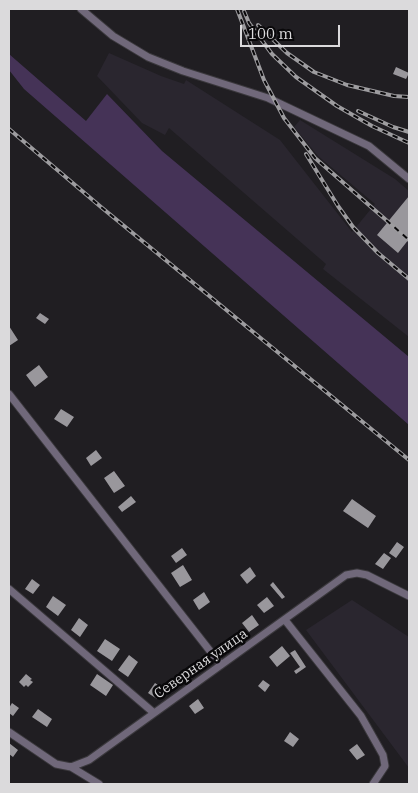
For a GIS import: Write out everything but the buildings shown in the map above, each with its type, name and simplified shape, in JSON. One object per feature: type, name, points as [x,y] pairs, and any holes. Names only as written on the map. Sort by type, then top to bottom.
[{"type":"street","points":[[81,9],[113,36],[142,54],[183,71],[268,98],[369,146],[409,179]]},
{"type":"street","points":[[9,394],[221,665]]},
{"type":"street","name":"Северная улица","points":[[71,767],[89,760],[346,575],[357,573],[367,575],[409,596]]},
{"type":"street","points":[[9,589],[154,713]]},
{"type":"street","points":[[285,620],[361,716],[383,754],[384,766],[373,784]]},
{"type":"street","points":[[9,732],[56,764],[71,767],[99,784]]},
{"type":"shaded area","points":[[109,53],[161,76],[184,84],[186,80],[280,140],[352,232],[375,204],[318,156],[294,127],[300,120],[395,179],[409,191],[409,337],[323,269],[326,264],[169,128],[165,135],[142,123],[97,76]]},
{"type":"shaded area","points":[[9,54],[86,121],[107,94],[162,151],[409,357],[409,425],[24,89],[9,70]]},
{"type":"shaded area","points":[[352,600],[409,637],[409,768],[306,630]]},
{"type":"railway","points":[[237,9],[264,80],[284,118],[315,158],[409,240]]},
{"type":"railway","points":[[244,11],[249,23],[272,54],[296,77],[337,106],[372,126],[409,143]]},
{"type":"railway","points":[[258,25],[287,53],[314,72],[347,85],[394,96],[409,97]]},
{"type":"railway","points":[[358,111],[409,132]]},
{"type":"railway","points":[[9,129],[409,460]]},
{"type":"railway","points":[[306,154],[353,227],[378,253],[409,279]]}]
